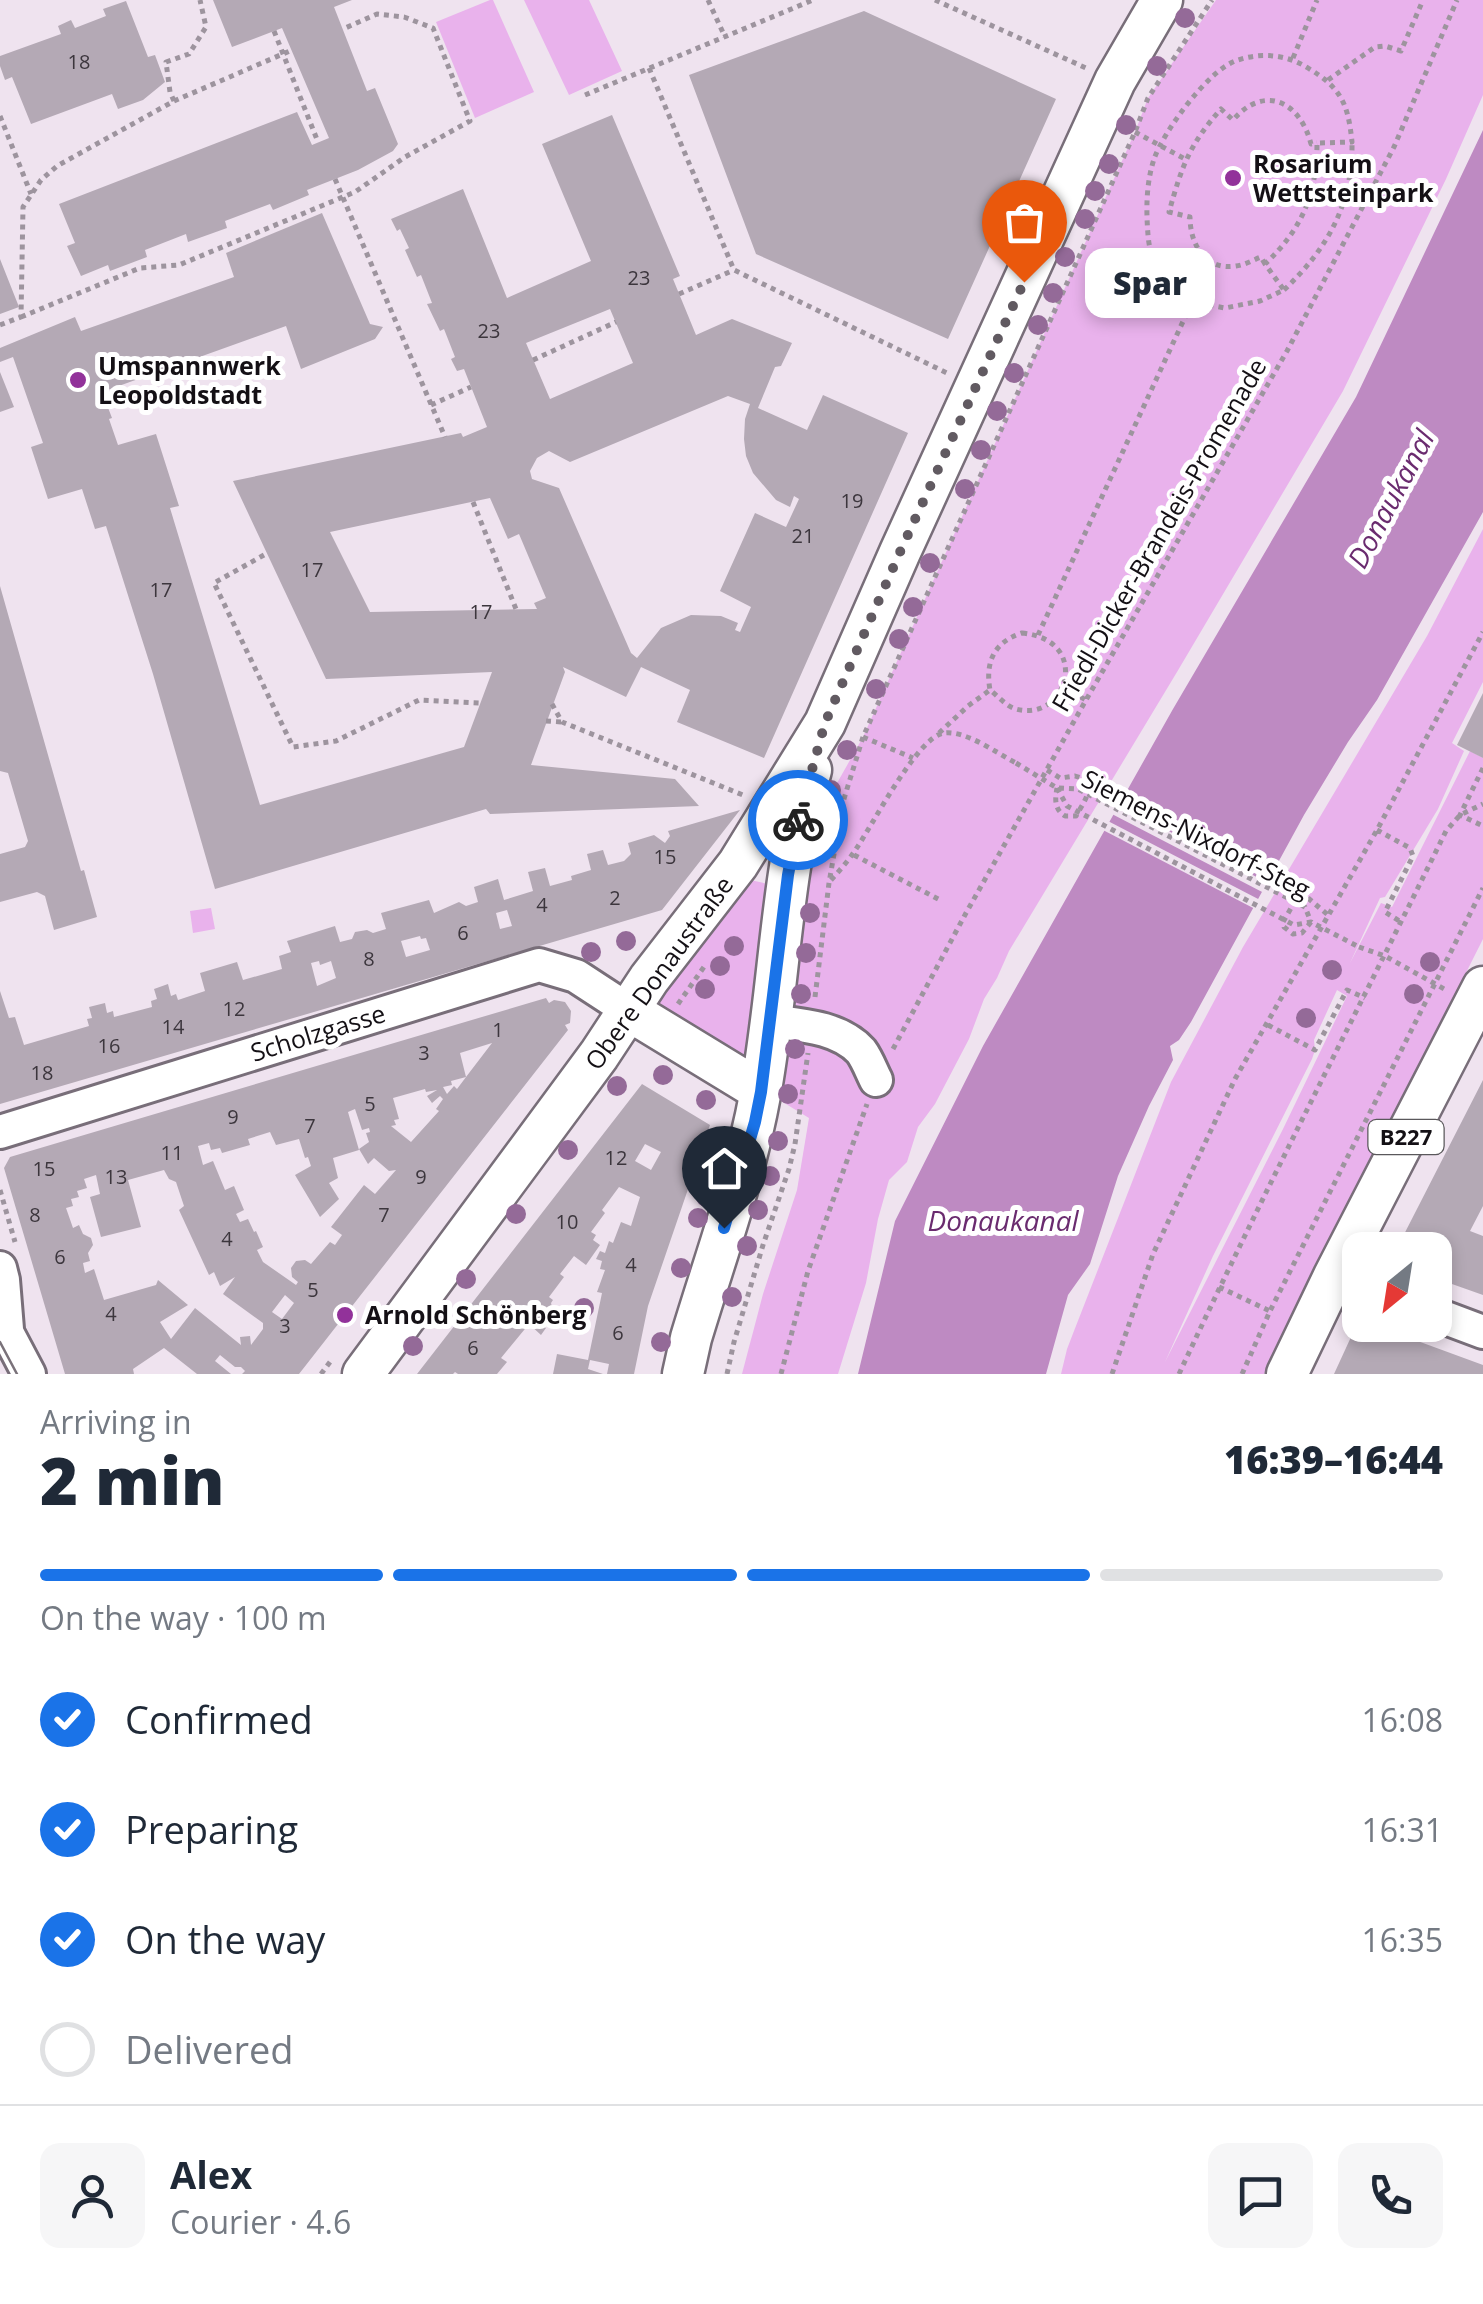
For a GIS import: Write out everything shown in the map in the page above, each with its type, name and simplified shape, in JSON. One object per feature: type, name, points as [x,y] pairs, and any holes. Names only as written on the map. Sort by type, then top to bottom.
[{"type":"main road","name":"Obere Donaustraße","points":[[363,1374],[600,1056],[648,980],[738,864],[825,723],[1116,82],[1162,0]]},
{"type":"main road","points":[[682,1374],[761,1092],[788,875],[799,812],[825,723]]},
{"type":"main road","name":"B227","points":[[1370,1232],[1481,995]]},
{"type":"main road","points":[[628,1010],[761,1092]]},
{"type":"main road","name":"B227","points":[[1287,1374],[1342,1289]]},
{"type":"street","name":"Scholzgasse","points":[[0,1132],[539,965],[576,976],[628,1010]]},
{"type":"street","points":[[771,1022],[812,1026],[850,1041],[864,1054],[876,1080]]},
{"type":"street","points":[[0,1268],[3,1324],[30,1374]]},
{"type":"street","points":[[1452,1320],[1483,1332]]},
{"type":"path","points":[[174,101],[166,62],[189,54],[206,27],[200,0]]},
{"type":"path","points":[[708,0],[725,37]]},
{"type":"path","points":[[586,95],[813,0]]},
{"type":"path","points":[[935,0],[1116,82]]},
{"type":"path","points":[[727,1374],[795,1144],[842,802],[863,737],[1148,98],[1212,0]]},
{"type":"path","points":[[1293,58],[1317,0]]},
{"type":"path","points":[[1328,80],[1375,47],[1402,50],[1423,0]]},
{"type":"path","name":"Friedl-Dicker-Brandeis-Promenade","points":[[781,1374],[808,1271],[876,1080],[1086,700],[1285,355],[1394,147],[1456,0]]},
{"type":"path","points":[[0,325],[140,268],[180,265],[355,192],[405,157],[470,121],[433,28],[404,16],[376,14],[343,28]]},
{"type":"path","points":[[274,31],[318,142]]},
{"type":"path","points":[[21,317],[23,207],[41,180],[57,166],[174,101],[292,50]]},
{"type":"path","points":[[1274,55],[1293,58],[1328,80],[1346,107],[1352,142],[1348,188],[1332,230],[1307,268],[1284,290],[1225,308],[1192,302],[1157,269],[1146,214],[1148,184],[1156,156],[1175,121],[1202,85],[1234,61],[1274,55]]},
{"type":"path","points":[[649,68],[734,270],[977,388]]},
{"type":"path","points":[[1284,290],[1261,257],[1239,266],[1219,265],[1197,249],[1190,217],[1170,212],[1185,158],[1200,132],[1221,109],[1233,120],[1248,106],[1267,100],[1276,100],[1292,110],[1304,125],[1310,144],[1352,142]]},
{"type":"path","points":[[0,116],[30,194]]},
{"type":"path","points":[[1135,132],[1185,158]]},
{"type":"path","points":[[1265,264],[1288,239],[1307,208],[1317,172],[1318,144]]},
{"type":"path","points":[[335,178],[445,438]]},
{"type":"path","points":[[1332,230],[1348,237]]},
{"type":"path","points":[[679,294],[734,270]]},
{"type":"path","points":[[1038,635],[1192,302]]},
{"type":"path","points":[[533,360],[616,322]]},
{"type":"path","points":[[430,406],[471,387]]},
{"type":"path","points":[[474,502],[516,609]]},
{"type":"path","points":[[264,555],[214,582],[293,747],[336,741],[419,700],[480,703]]},
{"type":"path","points":[[1112,1374],[1153,1254],[1235,1079],[1377,830],[1483,632]]},
{"type":"path","points":[[1022,633],[1038,635],[1048,639],[1064,660],[1063,687],[1052,702],[1034,710],[1013,709],[990,690],[988,669],[993,652],[1008,638],[1022,633]]},
{"type":"path","points":[[1063,687],[1086,700]]},
{"type":"path","points":[[829,883],[853,854],[913,758],[990,690]]},
{"type":"path","points":[[552,704],[562,722]]},
{"type":"path","points":[[546,722],[562,722],[743,795]]},
{"type":"path","name":"Siemens-Nixdorf-Steg","points":[[938,734],[963,735],[1057,788],[1078,789],[1305,908],[1312,922]]},
{"type":"path","points":[[863,737],[913,758]]},
{"type":"path","points":[[1179,1374],[1446,831],[1460,815],[1483,768]]},
{"type":"path","points":[[1047,770],[1060,778],[1079,776],[1087,780],[1087,796],[1076,816],[1065,816],[1058,810],[1057,788]]},
{"type":"path","name":"Siemens-Nixdorf-Steg","points":[[1057,788],[1067,806],[1294,924],[1312,922],[1434,984]]},
{"type":"path","points":[[1460,815],[1483,804]]},
{"type":"path","points":[[1460,815],[1483,826]]},
{"type":"path","points":[[1377,830],[1413,852],[1385,912],[1401,922]]},
{"type":"path","points":[[853,854],[940,900]]},
{"type":"path","points":[[1242,1374],[1483,888]]},
{"type":"path","points":[[1312,922],[1302,933],[1293,934],[1284,928],[1283,922],[1298,896],[1308,898],[1328,915]]},
{"type":"path","points":[[1266,1024],[1315,1050],[1347,990],[1365,998]]},
{"type":"path","points":[[1220,1287],[1270,1311]]},
{"type":"shaded area","points":[[490,0],[534,92],[475,118],[436,22]]},
{"type":"shaded area","points":[[524,0],[589,0],[622,71],[569,95]]},
{"type":"shaded area","points":[[1216,0],[1483,0],[1483,95],[1343,391],[1009,951],[969,1039],[935,1104],[918,1127],[907,1162],[889,1180],[866,1283],[838,1374],[742,1374],[797,1190],[809,1118],[781,1101],[814,843],[823,808],[863,737],[1148,98]]},
{"type":"shaded area","points":[[1483,529],[1483,682],[1452,743],[1464,751],[1438,809],[1385,897],[1380,898],[1350,963],[1381,903],[1392,907],[1470,751],[1483,758],[1483,939],[1264,1374],[1061,1374],[1067,1349],[1171,1082],[1243,947],[1427,636]],"holes":[[[1337,990],[1347,996],[1283,1129],[1165,1362],[1213,1256],[1312,1059],[1314,1040]]]},
{"type":"shaded area","points":[[741,878],[768,884],[743,1067],[646,1012]]},
{"type":"shaded area","points":[[211,908],[215,929],[193,933],[190,911]]},
{"type":"water","name":"Donaukanal","points":[[1483,130],[1483,512],[1377,700],[1304,815],[1191,1022],[1170,1046],[1173,1060],[1118,1176],[1090,1264],[1068,1295],[1046,1374],[858,1374],[895,1221],[983,1046],[1173,709],[1356,397]]},
{"type":"pier","points":[[1115,803],[1272,885],[1266,894],[1110,813]]},
{"type":"pier","points":[[1106,820],[1262,901],[1257,910],[1101,829]]},
{"type":"building","points":[[213,0],[352,0],[334,7],[367,91],[375,88],[398,144],[393,151],[358,170],[307,190],[309,195],[273,210],[270,204],[225,221],[227,228],[188,242],[186,234],[145,250],[147,257],[110,271],[108,265],[81,276],[67,246],[75,243],[59,204],[297,112],[312,145],[329,138],[282,28],[232,47]]},
{"type":"building","points":[[126,1],[148,57],[155,55],[165,82],[143,100],[118,109],[112,94],[31,124],[12,77],[5,80],[0,56],[61,34],[58,26],[71,20],[75,28],[106,16],[103,9]]},
{"type":"building","points":[[864,11],[1056,99],[948,339],[756,254],[689,75]]},
{"type":"building","points":[[612,115],[680,276],[673,279],[696,335],[732,319],[792,343],[781,366],[775,367],[758,408],[807,430],[823,395],[908,433],[764,758],[677,722],[690,690],[641,667],[626,697],[563,667],[565,672],[531,765],[675,779],[699,806],[490,814],[486,809],[215,889],[106,526],[95,529],[82,489],[48,499],[31,447],[43,443],[13,357],[0,362],[0,348],[75,317],[81,331],[234,277],[226,253],[322,213],[370,324],[383,327],[375,339],[301,369],[286,326],[102,392],[112,418],[109,419],[118,445],[156,434],[179,506],[170,508],[260,805],[464,747],[492,672],[326,679],[233,481],[461,433],[463,437],[487,427],[464,369],[457,371],[444,329],[440,331],[427,304],[432,303],[405,250],[409,248],[391,219],[463,189],[507,298],[591,261],[542,144]],"holes":[[[610,309],[633,363],[550,399],[526,343]],[[728,396],[750,404],[744,439],[753,473],[776,500],[790,507],[794,496],[799,499],[786,527],[755,513],[720,591],[751,607],[740,632],[735,630],[738,623],[721,616],[691,615],[661,628],[637,658],[631,653],[559,488],[532,479],[530,471],[537,458],[549,451],[570,462]],[[490,498],[508,539],[519,534],[546,598],[534,603],[537,609],[370,612],[330,532]]]},
{"type":"building","points":[[0,259],[19,307],[0,314]]},
{"type":"building","points":[[0,372],[14,407],[0,412]]},
{"type":"building","points":[[0,586],[97,917],[54,930],[45,896],[37,892],[0,902],[0,854],[25,847],[28,841],[8,773],[0,771]]},
{"type":"building","points":[[1483,693],[1483,758],[1457,745]]},
{"type":"building","points":[[740,810],[662,910],[0,1104],[0,991],[9,1018],[15,1017],[24,1045],[89,1026],[89,1007],[105,1003],[107,1013],[113,1011],[114,1017],[152,1007],[151,1001],[157,999],[154,989],[168,984],[171,996],[176,994],[178,1000],[205,991],[200,973],[237,962],[243,980],[282,969],[279,956],[291,952],[287,941],[335,926],[340,942],[352,939],[355,932],[373,933],[386,929],[381,913],[429,900],[434,913],[459,902],[466,906],[478,902],[474,887],[498,879],[504,900],[533,891],[528,872],[545,868],[550,886],[572,880],[571,876],[591,870],[587,854],[603,850],[608,865],[624,861],[631,854],[628,843],[654,835],[665,843],[670,836],[668,831]],"holes":[[[507,910],[512,926],[500,929],[496,913]],[[420,936],[426,938],[430,950],[406,957],[401,941]],[[331,961],[336,978],[317,986],[311,963]]]},
{"type":"building","points":[[546,998],[549,1003],[565,1002],[571,1011],[570,1023],[565,1025],[568,1030],[299,1374],[242,1374],[245,1371],[241,1367],[220,1355],[215,1361],[231,1374],[197,1374],[164,1348],[133,1369],[134,1374],[65,1374],[4,1168],[10,1157]],"holes":[[[492,1043],[466,1077],[460,1053]],[[466,1077],[457,1089],[454,1086],[447,1094],[443,1087]],[[425,1089],[437,1090],[427,1096],[432,1103],[440,1096],[443,1099],[436,1109],[439,1111],[411,1142],[391,1126],[399,1119],[393,1098]],[[355,1109],[362,1130],[369,1128],[369,1142],[359,1149],[368,1164],[374,1158],[389,1171],[396,1170],[375,1194],[364,1185],[331,1227],[342,1235],[335,1245],[330,1242],[311,1264],[296,1261],[291,1268],[296,1285],[263,1262],[257,1250],[263,1247],[256,1231],[248,1219],[240,1222],[236,1214],[244,1210],[234,1186],[225,1190],[213,1161],[203,1165],[198,1146],[209,1143],[211,1150],[220,1148],[222,1153],[250,1145],[248,1139],[270,1132],[276,1145],[299,1139],[311,1166],[295,1175],[320,1217],[339,1199],[329,1183],[338,1178],[333,1158],[359,1150],[348,1112]],[[164,1170],[176,1182],[184,1206],[179,1210],[209,1275],[214,1272],[220,1286],[235,1277],[223,1294],[263,1323],[251,1345],[250,1336],[240,1337],[241,1345],[195,1308],[171,1339],[160,1322],[188,1305],[158,1280],[156,1285],[104,1300],[94,1269],[85,1273],[83,1263],[90,1261],[91,1238],[83,1234],[79,1225],[73,1228],[66,1208],[73,1206],[71,1199],[79,1197],[77,1191],[87,1188],[84,1179],[96,1175],[100,1194],[90,1197],[101,1237],[141,1227],[128,1180]],[[285,1295],[294,1303],[282,1319],[272,1312]]]},
{"type":"building","points":[[1483,1080],[1483,1206],[1470,1231],[1483,1236],[1483,1295],[1452,1284],[1452,1232],[1405,1232]]},
{"type":"building","points":[[642,1084],[710,1125],[648,1306],[634,1374],[607,1374],[609,1364],[590,1360],[588,1369],[603,1374],[553,1374],[557,1354],[588,1360],[602,1293],[597,1292],[605,1270],[600,1269],[602,1261],[596,1259],[600,1251],[605,1253],[609,1241],[613,1243],[621,1222],[631,1226],[640,1197],[619,1187],[591,1232],[600,1245],[586,1265],[574,1256],[560,1274],[564,1277],[549,1297],[553,1300],[551,1318],[537,1321],[546,1328],[541,1335],[529,1324],[501,1358],[507,1362],[497,1374],[417,1374]],"holes":[[[645,1144],[661,1152],[651,1170],[635,1161]]]},
{"type":"building","points":[[1349,1342],[1420,1342],[1483,1365],[1483,1374],[1334,1374]]},
{"type":"tram line","points":[[0,1342],[17,1374]]},
{"type":"way so far","points":[[798,820],[825,723],[1024,282]]},
{"type":"place","name":"Rosarium Wettsteinpark","points":[[1233,178]]},
{"type":"place","name":"Spar","points":[[1024,282]]},
{"type":"place","name":"Umspannwerk Leopoldstadt","points":[[78,380]]},
{"type":"place","name":"Arnold Schönberg","points":[[345,1315]]},
{"type":"route","points":[[724,1228],[761,1092],[798,820]]}]
